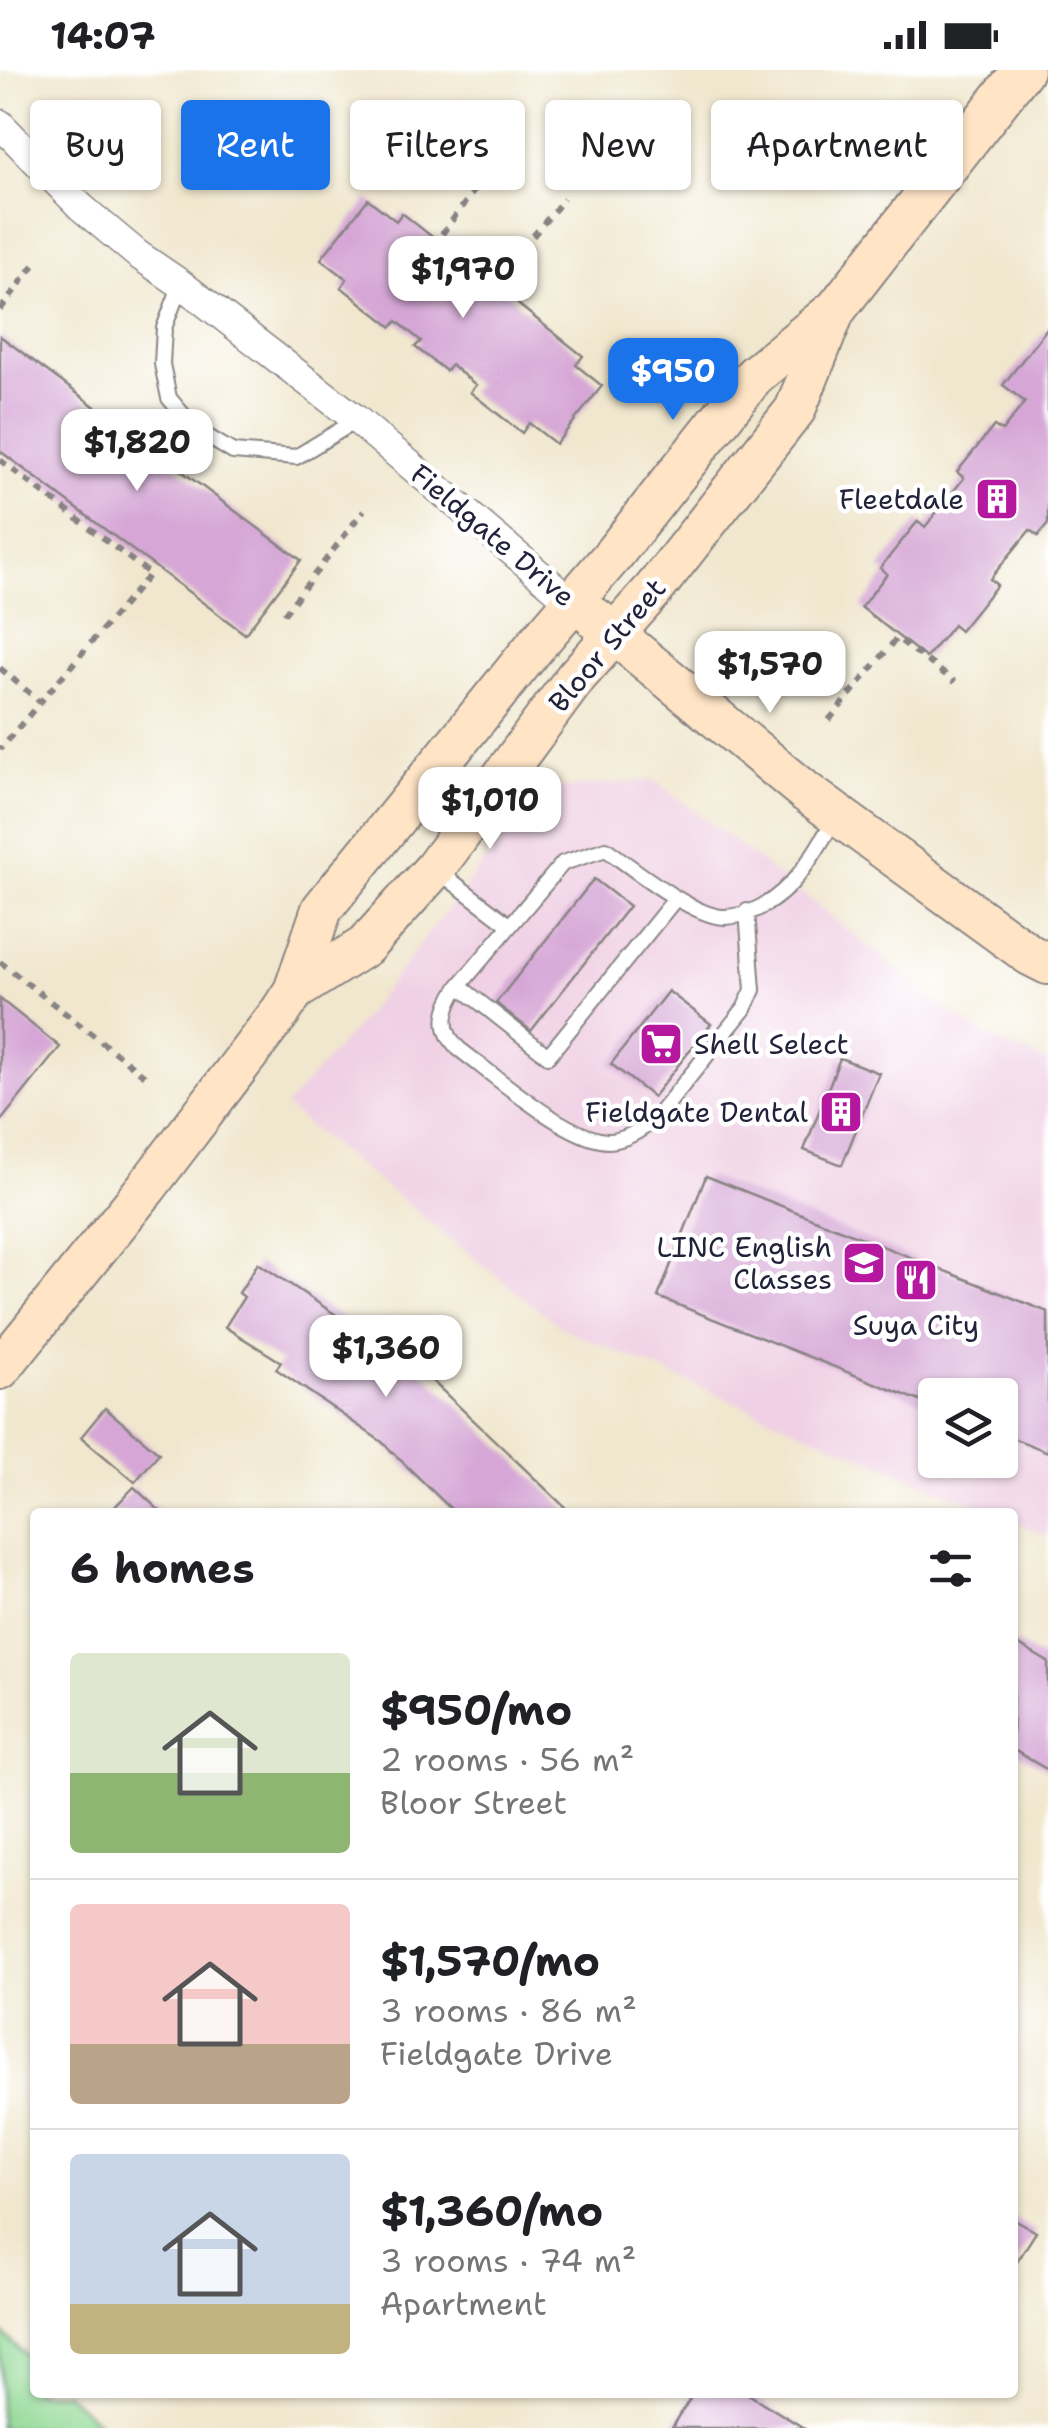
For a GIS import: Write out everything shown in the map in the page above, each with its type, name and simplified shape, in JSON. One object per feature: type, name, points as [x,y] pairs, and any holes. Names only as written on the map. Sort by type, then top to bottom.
[{"type":"main road","name":"Bloor Street","points":[[0,1369],[146,1188],[294,991],[322,910],[756,375],[836,308],[1023,70]]},
{"type":"main road","name":"Bloor Street","points":[[294,991],[365,946],[434,868],[576,676],[655,588],[796,410],[836,308]]},
{"type":"main road","name":"Fieldgate Drive","points":[[572,602],[837,814],[972,914],[1048,964]]},
{"type":"street","name":"Fieldgate Drive","points":[[0,124],[80,207],[357,420],[572,602]]},
{"type":"lane","points":[[181,284],[164,328],[162,364],[169,398],[195,429],[233,452],[296,456],[357,420]]},
{"type":"lane","points":[[748,911],[752,990],[744,1009],[657,1116],[622,1139],[602,1141],[575,1130],[450,1040],[444,1018],[447,1004],[508,924],[563,862],[606,848],[676,898],[722,918],[766,906],[810,864],[837,814]]},
{"type":"lane","points":[[434,868],[508,924]]},
{"type":"lane","points":[[459,986],[548,1056],[676,898]]},
{"type":"path","points":[[442,234],[474,190]]},
{"type":"path","points":[[502,273],[564,198]]},
{"type":"path","points":[[0,310],[34,264]]},
{"type":"path","points":[[0,460],[150,574],[0,749]]},
{"type":"path","points":[[284,614],[364,510]]},
{"type":"path","points":[[828,720],[896,638],[955,682]]},
{"type":"path","points":[[0,668],[40,702]]},
{"type":"path","points":[[0,962],[145,1076]]},
{"type":"shaded area","points":[[654,780],[947,1010],[987,1037],[1048,1062],[1048,1536],[1018,1523],[1018,1508],[983,1508],[562,1328],[285,1107],[360,1022],[540,790]]},
{"type":"green space","points":[[0,2331],[30,2359],[30,2398],[71,2398],[104,2428],[0,2428]]},
{"type":"building","points":[[368,199],[396,221],[402,213],[465,263],[478,270],[483,264],[514,288],[509,294],[519,305],[583,356],[576,365],[602,386],[556,444],[529,423],[522,433],[470,392],[476,385],[451,365],[446,371],[415,347],[421,341],[397,321],[392,327],[341,287],[347,279],[321,259]]},
{"type":"building","name":"Fleetdale","points":[[1048,327],[1048,524],[1038,536],[1030,530],[990,579],[997,585],[960,631],[953,625],[926,658],[861,607],[887,574],[880,568],[918,521],[925,527],[964,478],[957,472],[994,426],[1002,431],[1025,402],[1003,385]]},
{"type":"building","points":[[0,336],[301,560],[245,634],[0,451]]},
{"type":"building","points":[[594,879],[629,906],[531,1031],[496,1003]]},
{"type":"building","name":"Shell Select","points":[[668,991],[711,1024],[653,1097],[611,1064]]},
{"type":"building","points":[[0,999],[60,1047],[0,1122]]},
{"type":"building","name":"Fieldgate Dental","points":[[840,1058],[879,1073],[842,1165],[804,1150]]},
{"type":"building","points":[[706,1176],[1048,1312],[1048,1452],[1018,1440],[1018,1378],[918,1378],[918,1400],[658,1297]]},
{"type":"building","points":[[258,1263],[425,1374],[566,1508],[450,1508],[382,1442],[276,1369],[281,1362],[225,1327],[244,1297],[239,1293]]},
{"type":"building","points":[[105,1408],[159,1453],[135,1482],[81,1437]]},
{"type":"building","points":[[134,1487],[157,1508],[114,1508]]},
{"type":"building","points":[[1018,1644],[1048,1662],[1048,1770],[1018,1752]]},
{"type":"building","points":[[1018,2222],[1036,2232],[1018,2260]]},
{"type":"building","points":[[690,2398],[755,2398],[804,2428],[672,2428]]},
{"type":"place","name":"Fleetdale","points":[[997,499]]},
{"type":"place","name":"Shell Select","points":[[661,1044]]},
{"type":"place","name":"Fieldgate Dental","points":[[841,1112]]},
{"type":"place","name":"LINC English Classes","points":[[864,1263]]},
{"type":"place","name":"Suya City","points":[[916,1280]]}]
